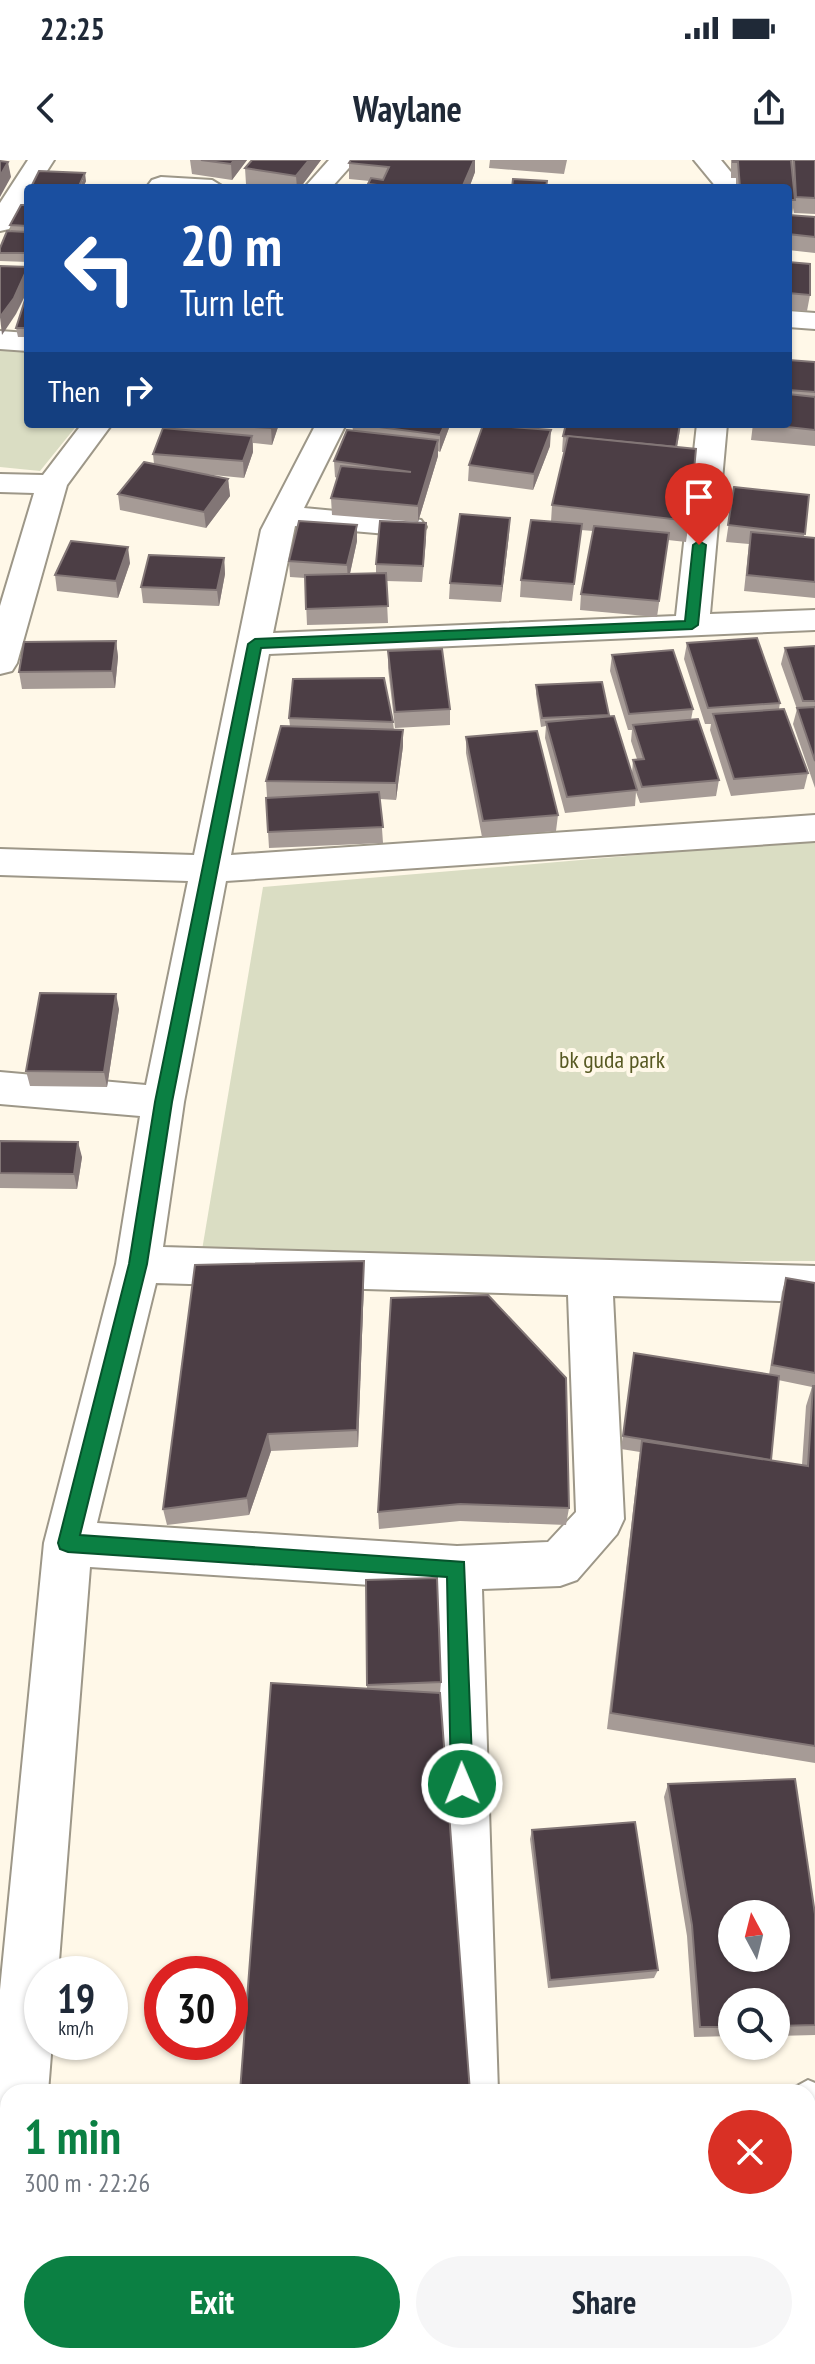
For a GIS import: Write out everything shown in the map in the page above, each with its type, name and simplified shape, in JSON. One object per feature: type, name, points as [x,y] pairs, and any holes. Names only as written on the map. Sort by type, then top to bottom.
[{"type":"street","points":[[25,184],[41,160]]},
{"type":"street","points":[[321,184],[343,160]]},
{"type":"street","points":[[707,160],[728,184]]},
{"type":"street","points":[[0,223],[24,186]]},
{"type":"street","points":[[792,319],[815,321]]},
{"type":"street","points":[[0,340],[24,342]]},
{"type":"street","points":[[0,663],[52,484],[94,428]]},
{"type":"street","points":[[20,2084],[68,1543],[138,1264],[163,1102],[277,530],[329,428]]},
{"type":"street","points":[[692,625],[712,428]]},
{"type":"street","points":[[0,483],[52,484]]},
{"type":"street","points":[[704,491],[736,495]]},
{"type":"street","points":[[284,516],[410,527]]},
{"type":"street","points":[[255,644],[815,620]]},
{"type":"street","points":[[0,862],[210,869],[815,828]]},
{"type":"street","points":[[0,1088],[163,1102]]},
{"type":"street","points":[[138,1264],[815,1284]]},
{"type":"street","points":[[68,1543],[457,1568],[560,1564],[600,1519],[590,1277]]},
{"type":"street","points":[[457,1568],[469,2084]]},
{"type":"green space","points":[[0,349],[24,350],[24,428],[75,428],[40,471],[0,467]]},
{"type":"green space","name":"bk guda park","points":[[815,840],[815,1261],[200,1262],[263,887]]},
{"type":"building","points":[[201,160],[234,160],[231,164]]},
{"type":"building","points":[[252,160],[309,160],[296,176],[245,168]]},
{"type":"building","points":[[351,160],[474,160],[464,184],[368,184],[371,178],[383,180],[389,167],[349,163]]},
{"type":"building","points":[[791,160],[795,200],[792,200],[792,184],[740,184],[738,162],[733,162]]},
{"type":"building","points":[[794,160],[815,160],[815,198],[796,197]]},
{"type":"building","points":[[0,161],[8,162],[0,176]]},
{"type":"building","points":[[39,171],[85,173],[80,184],[32,184]]},
{"type":"building","points":[[513,179],[547,181],[547,184],[512,184]]},
{"type":"building","points":[[21,205],[24,205],[24,226],[10,225]]},
{"type":"building","points":[[792,215],[815,217],[815,237],[792,234]]},
{"type":"building","points":[[7,231],[24,232],[24,253],[0,253]]},
{"type":"building","points":[[792,262],[810,264],[810,295],[792,293]]},
{"type":"building","points":[[0,266],[24,267],[24,276],[14,298],[0,317]]},
{"type":"building","points":[[24,303],[24,328],[16,328]]},
{"type":"building","points":[[792,360],[815,362],[815,392],[792,390]]},
{"type":"building","points":[[792,394],[815,397],[815,430],[792,427]]},
{"type":"building","points":[[163,428],[252,436],[243,461],[153,454]]},
{"type":"building","points":[[387,428],[443,428],[440,435]]},
{"type":"building","points":[[482,428],[551,430],[534,474],[469,465]]},
{"type":"building","points":[[565,428],[679,428],[676,447],[563,436]]},
{"type":"building","points":[[347,430],[438,440],[418,506],[331,498],[341,466],[411,472],[334,461]]},
{"type":"building","points":[[568,436],[696,449],[689,521],[552,505]]},
{"type":"building","points":[[144,462],[228,479],[204,512],[118,494]]},
{"type":"building","points":[[734,487],[809,495],[805,534],[728,525]]},
{"type":"building","points":[[460,514],[510,518],[502,586],[450,583]]},
{"type":"building","points":[[531,520],[582,524],[574,584],[521,580]]},
{"type":"building","points":[[299,521],[357,525],[347,565],[289,561]]},
{"type":"building","points":[[380,521],[426,523],[423,566],[376,564]]},
{"type":"building","points":[[594,526],[669,533],[659,601],[581,594]]},
{"type":"building","points":[[751,532],[815,538],[815,582],[747,575]]},
{"type":"building","points":[[71,541],[128,547],[116,581],[55,575]]},
{"type":"building","points":[[149,555],[224,558],[217,590],[141,587]]},
{"type":"building","points":[[386,573],[388,606],[306,609],[305,575]]},
{"type":"building","points":[[757,638],[780,703],[708,708],[687,643]]},
{"type":"building","points":[[116,641],[112,671],[19,672],[24,642]]},
{"type":"building","points":[[815,646],[815,701],[803,701],[785,648]]},
{"type":"building","points":[[442,649],[450,709],[395,712],[388,651]]},
{"type":"building","points":[[673,650],[693,709],[629,714],[612,655]]},
{"type":"building","points":[[384,678],[393,722],[289,718],[293,679]]},
{"type":"building","points":[[602,682],[609,715],[542,718],[536,685]]},
{"type":"building","points":[[815,707],[815,761],[797,708]]},
{"type":"building","points":[[784,709],[808,773],[734,779],[713,714]]},
{"type":"building","points":[[614,716],[637,790],[567,797],[546,722]]},
{"type":"building","points":[[698,719],[719,780],[642,787],[633,760],[644,759],[633,725]]},
{"type":"building","points":[[281,726],[403,730],[396,783],[266,781]]},
{"type":"building","points":[[537,731],[558,815],[483,821],[466,737]]},
{"type":"building","points":[[379,792],[383,827],[268,832],[266,798]]},
{"type":"building","points":[[40,993],[116,994],[104,1072],[26,1071]]},
{"type":"building","points":[[0,1141],[78,1142],[74,1174],[0,1173]]},
{"type":"building","points":[[364,1261],[357,1430],[268,1434],[247,1498],[163,1509],[195,1265]]},
{"type":"building","points":[[786,1278],[815,1283],[815,1373],[772,1365]]},
{"type":"building","points":[[488,1295],[566,1378],[569,1508],[460,1504],[378,1512],[391,1298]]},
{"type":"building","points":[[634,1353],[779,1376],[771,1460],[623,1436]]},
{"type":"building","points":[[813,1386],[815,1746],[611,1713],[642,1441],[808,1466]]},
{"type":"building","points":[[437,1578],[441,1682],[367,1685],[366,1580]]},
{"type":"building","points":[[271,1683],[440,1693],[469,2084],[241,2084],[242,2060],[248,2060],[248,1986]]},
{"type":"building","points":[[795,1779],[815,1914],[815,2025],[790,2026],[790,1988],[718,1988],[718,2027],[700,2027],[692,1925],[668,1784]]},
{"type":"building","points":[[635,1822],[658,1970],[550,1980],[532,1830]]},
{"type":"route","points":[[462,1784],[457,1568],[68,1543],[138,1264],[163,1102],[255,644],[692,625],[699,545]]}]
